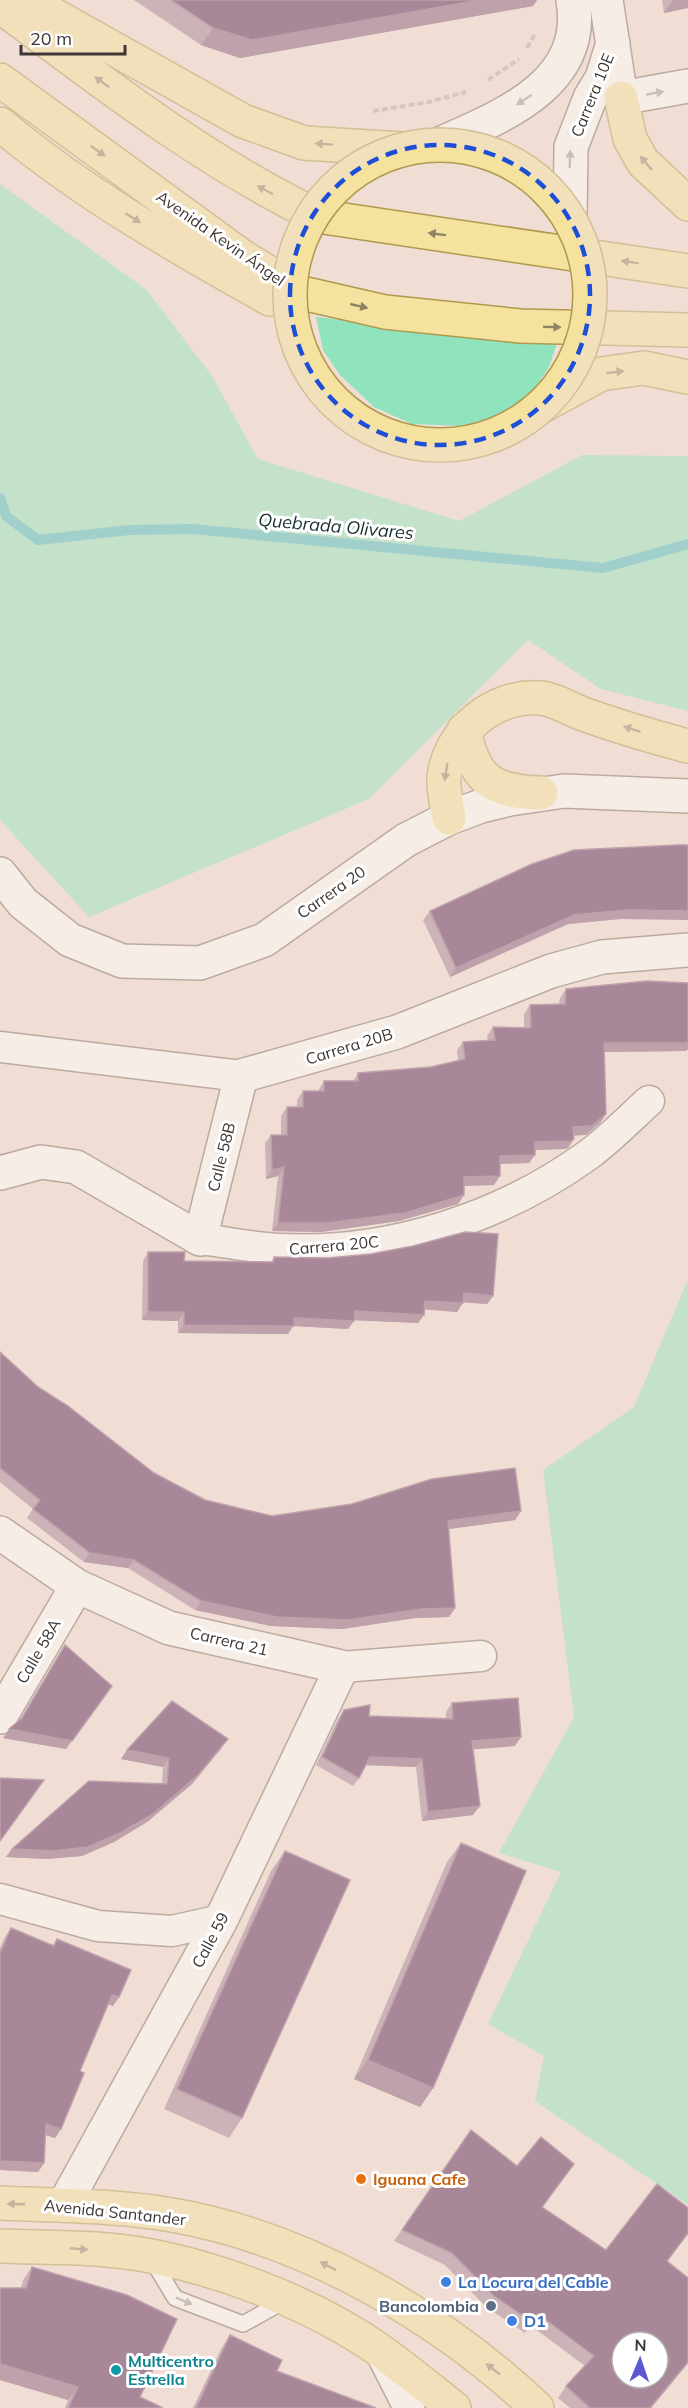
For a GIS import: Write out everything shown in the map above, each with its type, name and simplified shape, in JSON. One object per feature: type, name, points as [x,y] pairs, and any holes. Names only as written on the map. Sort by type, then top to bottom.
[{"type":"main road","points":[[27,0],[243,120],[304,143],[404,149]]},
{"type":"main road","points":[[0,6],[158,123],[261,189],[317,216],[688,271]]},
{"type":"main road","name":"Avenida Kevin Ángel","points":[[0,80],[243,257],[302,293],[385,312],[520,326],[688,330]]},
{"type":"main road","points":[[606,98],[643,162],[688,204]]},
{"type":"main road","points":[[0,124],[76,182],[190,255],[289,309]]},
{"type":"main road","points":[[544,405],[575,364],[590,316],[589,265],[570,218],[537,179],[493,153],[442,143],[404,149],[365,164],[330,190],[305,225],[291,266],[289,309],[299,351],[321,389],[358,422],[404,442],[454,445],[502,433],[544,405],[601,374],[644,369],[688,377]]},
{"type":"main road","points":[[449,818],[444,780],[448,758],[464,730],[476,718],[508,701],[542,698],[688,746]]},
{"type":"main road","points":[[464,730],[470,757],[487,780],[513,792],[541,794]]},
{"type":"main road","name":"Avenida Santander","points":[[0,2204],[64,2205],[172,2215],[256,2236],[326,2265],[457,2342],[509,2382],[537,2408]]},
{"type":"main road","points":[[0,2246],[62,2248],[150,2256],[234,2279],[286,2300],[380,2351],[454,2408]]},
{"type":"street","points":[[442,143],[487,123],[541,89],[557,74],[573,43],[576,18],[573,0]]},
{"type":"street","name":"Carrera 10E","points":[[570,218],[571,147],[606,98],[613,43],[606,0]]},
{"type":"street","points":[[606,98],[688,86]]},
{"type":"street","name":"Carrera 20","points":[[0,874],[24,903],[70,940],[122,961],[201,963],[264,940],[406,840],[449,818],[510,799],[564,791],[688,796]]},
{"type":"street","name":"Carrera 20B","points":[[0,1047],[241,1076],[397,1032],[551,971],[602,957],[688,950]]},
{"type":"street","name":"Calle 58B","points":[[200,1239],[241,1076]]},
{"type":"street","name":"Carrera 20C","points":[[0,1173],[41,1162],[76,1167],[200,1239],[282,1249],[363,1245],[443,1228],[529,1192],[589,1155],[650,1101]]},
{"type":"street","name":"Carrera 21","points":[[0,1533],[77,1586],[169,1628],[342,1667],[481,1656]]},
{"type":"street","name":"Calle 58A","points":[[0,1717],[77,1586]]},
{"type":"street","name":"Calle 59","points":[[64,2205],[221,1920],[342,1667]]},
{"type":"street","points":[[0,1899],[98,1926],[172,1931],[221,1920]]},
{"type":"street","points":[[380,2351],[409,2408]]},
{"type":"path","points":[[484,83],[522,56]]},
{"type":"path","points":[[362,112],[429,102],[474,90]]},
{"type":"highlighted area","points":[[442,143],[493,153],[537,179],[570,218],[589,265],[590,316],[575,364],[544,405],[502,433],[454,445],[404,442],[358,422],[321,389],[299,351],[289,309],[291,266],[305,225],[330,190],[365,164],[403,149]]},
{"type":"green space","points":[[0,184],[147,290],[212,376],[258,459],[459,521],[582,455],[688,456],[688,711],[601,689],[528,640],[369,799],[89,917],[0,820]]},
{"type":"green space","points":[[316,317],[557,343],[549,367],[532,392],[502,414],[464,426],[412,424],[374,407],[340,375],[323,350]]},
{"type":"green space","points":[[688,1279],[688,2205],[535,2101],[544,2056],[488,2024],[561,1872],[499,1853],[574,1717],[543,1470],[634,1407]]},
{"type":"building","points":[[171,0],[480,0],[252,40],[213,28]]},
{"type":"building","points":[[688,845],[688,911],[626,910],[574,915],[456,968],[430,911],[532,864],[574,850]]},
{"type":"building","points":[[647,981],[688,983],[688,1043],[604,1043],[606,1114],[592,1126],[573,1127],[574,1139],[571,1141],[535,1142],[535,1155],[500,1156],[500,1176],[464,1177],[464,1195],[405,1213],[327,1223],[278,1223],[284,1167],[272,1170],[271,1135],[287,1135],[287,1107],[303,1107],[303,1091],[324,1091],[324,1081],[358,1081],[358,1073],[431,1067],[465,1059],[463,1042],[495,1040],[493,1027],[531,1028],[530,1005],[565,1004],[566,989]]},
{"type":"building","points":[[465,1232],[498,1234],[493,1296],[464,1293],[463,1303],[425,1301],[424,1315],[355,1311],[354,1321],[294,1318],[294,1326],[184,1325],[184,1312],[148,1312],[148,1252],[185,1252],[184,1261],[274,1262],[274,1257],[328,1258],[371,1254]]},
{"type":"building","points":[[0,1352],[38,1387],[68,1406],[154,1473],[205,1500],[272,1516],[352,1504],[432,1479],[515,1468],[521,1511],[448,1521],[455,1608],[421,1609],[348,1620],[277,1617],[201,1601],[134,1560],[90,1553],[33,1509],[40,1500],[0,1468]]},
{"type":"building","points":[[65,1645],[112,1686],[72,1741],[9,1729],[22,1718]]},
{"type":"building","points":[[518,1698],[521,1737],[472,1741],[480,1806],[428,1812],[422,1759],[370,1757],[359,1778],[322,1757],[344,1710],[370,1705],[369,1716],[453,1719],[452,1703]]},
{"type":"building","points":[[172,1701],[228,1739],[198,1775],[153,1814],[120,1833],[88,1847],[53,1851],[12,1849],[89,1781],[167,1784],[169,1758],[127,1750]]},
{"type":"building","points":[[0,1778],[44,1780],[0,1841]]},
{"type":"building","points":[[461,1843],[526,1871],[433,2088],[368,2060]]},
{"type":"building","points":[[285,1851],[350,1880],[242,2118],[177,2089]]},
{"type":"building","points":[[11,1928],[54,1946],[57,1939],[131,1970],[119,1997],[112,1995],[80,2071],[84,2073],[61,2129],[46,2124],[44,2163],[0,2161],[0,1950]]},
{"type":"building","points":[[471,2130],[517,2166],[541,2137],[574,2164],[542,2207],[606,2250],[657,2184],[688,2208],[688,2233],[667,2261],[688,2278],[688,2362],[670,2384],[670,2330],[610,2330],[610,2390],[665,2390],[650,2408],[590,2408],[566,2386],[594,2356],[538,2314],[532,2322],[494,2296],[452,2253],[402,2230]]},
{"type":"building","points":[[32,2267],[127,2295],[177,2319],[140,2397],[163,2408],[68,2408],[78,2387],[0,2364],[0,2288],[26,2288]]},
{"type":"building","points":[[230,2335],[282,2360],[277,2371],[376,2408],[196,2408]]},
{"type":"waterway","name":"Quebrada Olivares","points":[[0,498],[6,516],[38,540],[130,530],[193,529],[603,568],[688,544]]},
{"type":"place","name":"Iguana Cafe","points":[[361,2179]]},
{"type":"place","name":"La Locura del Cable","points":[[446,2282]]},
{"type":"place","name":"Bancolombia","points":[[491,2306]]},
{"type":"place","name":"D1","points":[[512,2321]]},
{"type":"place","name":"Multicentro Estrella","points":[[116,2370]]}]
